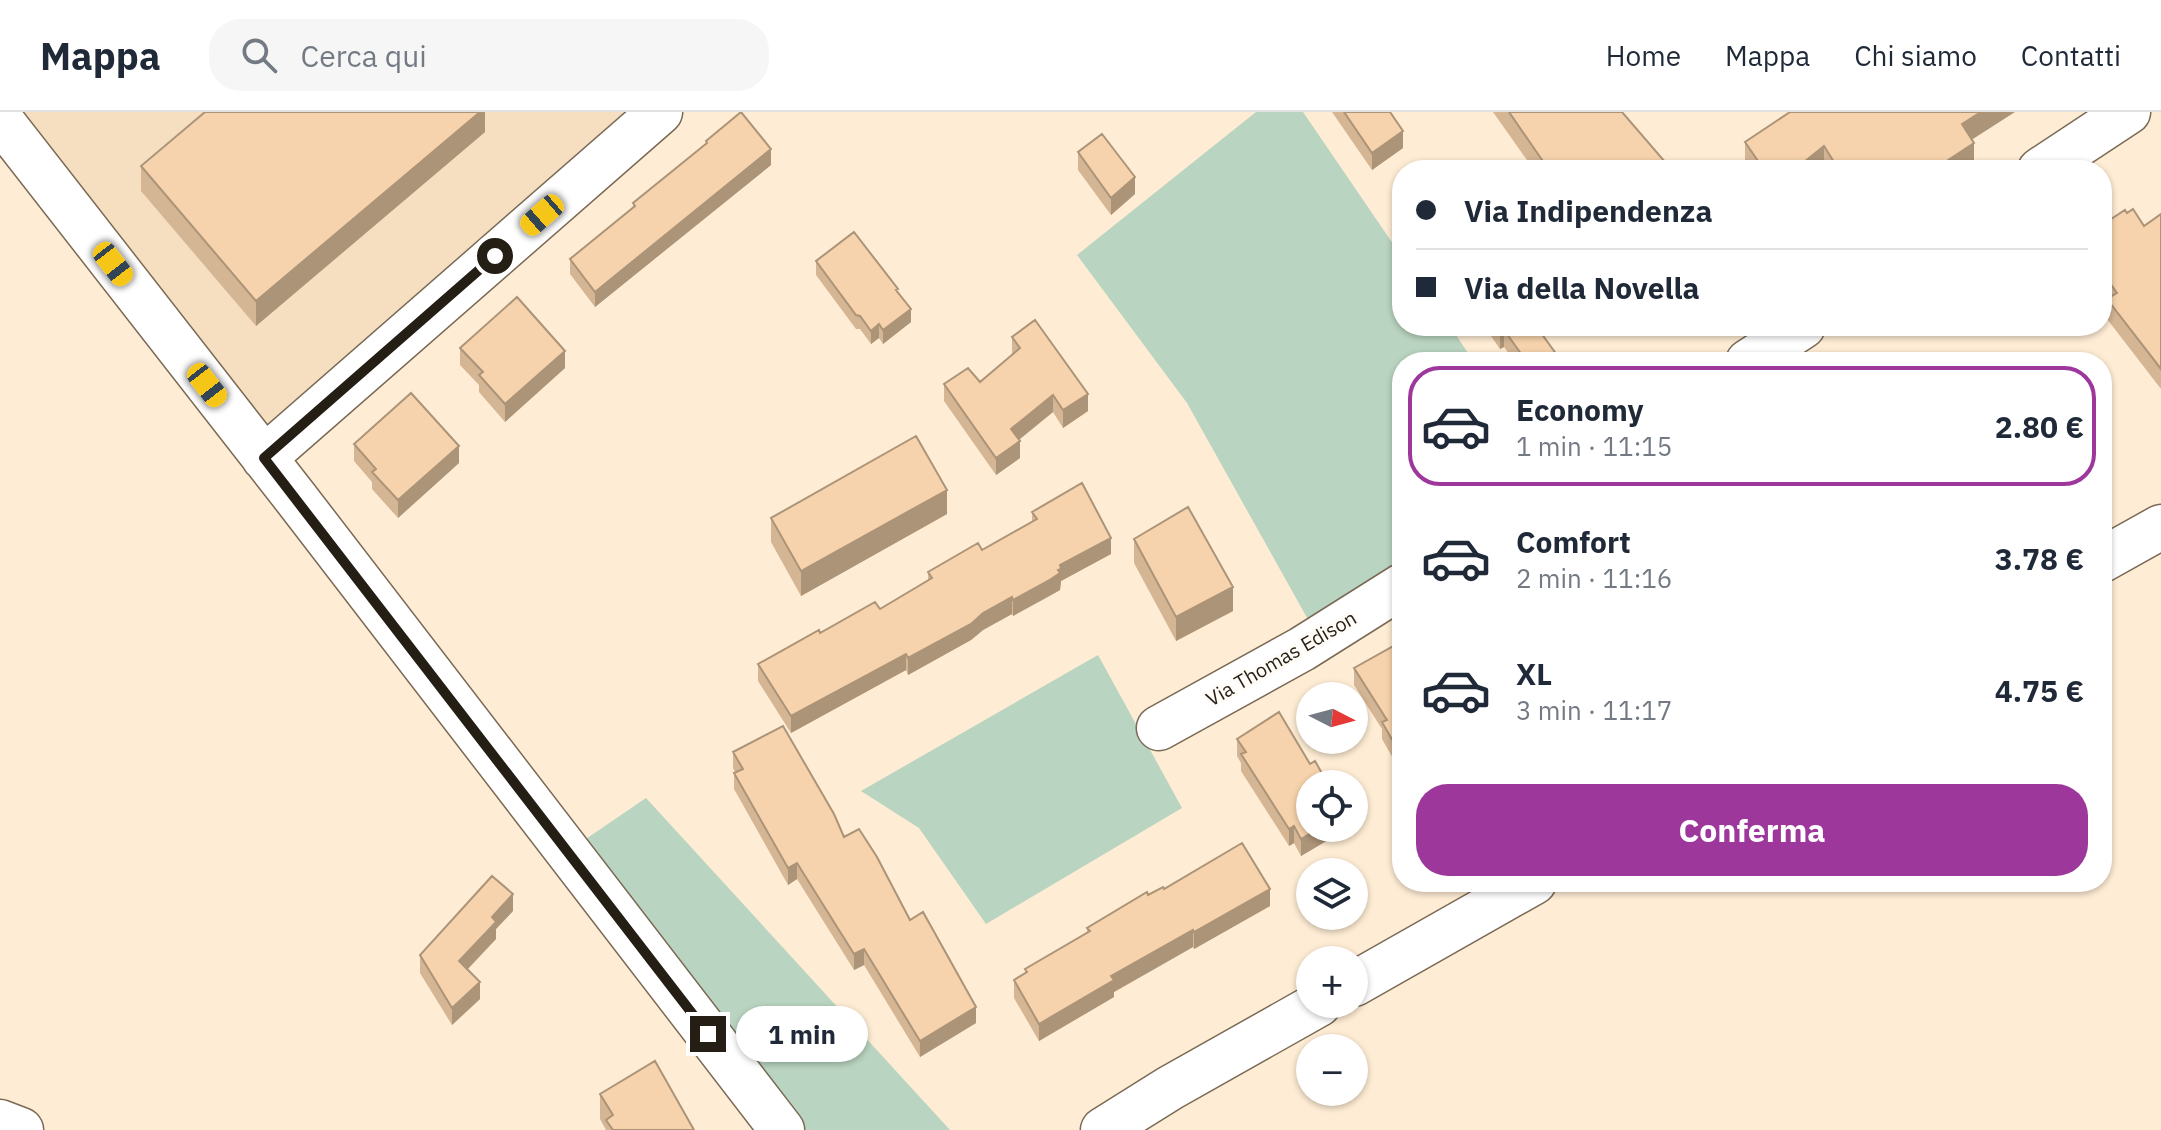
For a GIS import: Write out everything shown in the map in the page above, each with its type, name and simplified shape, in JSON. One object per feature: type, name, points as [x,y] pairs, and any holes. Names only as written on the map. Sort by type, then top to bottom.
[{"type":"street","points":[[264,458],[660,112]]},
{"type":"street","points":[[2055,160],[2128,112]]},
{"type":"street","points":[[0,119],[782,1130]]},
{"type":"street","points":[[1763,352],[1788,336]]},
{"type":"street","points":[[2112,554],[2161,527]]},
{"type":"street","name":"Via Thomas Edison","points":[[1159,728],[1302,649],[1392,592]]},
{"type":"street","points":[[1368,976],[1516,892]]},
{"type":"street","points":[[1103,1130],[1296,1017]]},
{"type":"street","points":[[1147,1130],[1170,1088]]},
{"type":"street","points":[[0,1122],[21,1130]]},
{"type":"shaded area","points":[[7,112],[644,112],[265,441]]},
{"type":"green space","points":[[1256,112],[1303,112],[1392,242],[1392,336],[1457,336],[1467,352],[1392,352],[1392,570],[1310,623],[1187,403],[1077,255]]},
{"type":"green space","points":[[1098,655],[1182,808],[986,924],[919,828],[861,791]]},
{"type":"green space","points":[[646,798],[950,1130],[805,1130],[580,843]]},
{"type":"building","points":[[205,112],[480,112],[256,301],[141,166]]},
{"type":"building","points":[[741,112],[771,149],[595,292],[570,259]]},
{"type":"building","points":[[1344,112],[1390,112],[1403,131],[1372,153]]},
{"type":"building","points":[[1509,112],[1622,112],[1663,160],[1542,160]]},
{"type":"building","points":[[1790,112],[1981,112],[1962,124],[1974,143],[1948,160],[1833,160],[1824,146],[1806,160],[1757,160],[1745,142]]},
{"type":"building","points":[[1102,134],[1135,177],[1111,198],[1078,152]]},
{"type":"building","points":[[2133,209],[2144,226],[2161,214],[2161,369],[2112,305],[2112,296],[2117,293],[2112,286],[2112,218],[2125,210],[2127,213]]},
{"type":"building","points":[[854,232],[911,309],[883,330],[879,324],[871,331],[816,261]]},
{"type":"building","points":[[517,297],[565,351],[505,404],[479,375],[483,372],[460,348]]},
{"type":"building","points":[[1035,320],[1088,394],[1063,410],[1053,395],[1011,429],[1020,441],[996,458],[944,384],[968,368],[980,382],[1020,348],[1012,337]]},
{"type":"building","points":[[1508,336],[1543,336],[1555,352],[1520,352]]},
{"type":"building","points":[[411,393],[459,446],[398,500],[372,472],[376,469],[354,444]]},
{"type":"building","points":[[916,436],[947,490],[801,571],[771,518]]},
{"type":"building","points":[[1082,483],[1111,538],[1060,565],[1060,573],[1048,581],[983,613],[971,624],[908,658],[906,654],[791,716],[758,664],[875,602],[880,609],[932,578],[928,572],[978,543],[982,550],[1037,519],[1032,512]]},
{"type":"building","points":[[1188,507],[1233,587],[1176,617],[1134,539]]},
{"type":"building","points":[[1392,647],[1392,740],[1382,722],[1387,720],[1368,690],[1368,682],[1363,682],[1354,668]]},
{"type":"building","points":[[1279,712],[1296,741],[1296,754],[1304,754],[1310,764],[1315,761],[1320,770],[1296,770],[1296,830],[1294,826],[1289,829],[1241,754],[1246,752],[1237,739]]},
{"type":"building","points":[[783,726],[844,837],[859,829],[910,920],[923,912],[976,1007],[920,1041],[864,949],[854,954],[797,863],[788,868],[734,773],[743,769],[733,752]]},
{"type":"building","points":[[1242,843],[1270,889],[1111,976],[1114,980],[1039,1024],[1014,980],[1027,972],[1025,969],[1090,931],[1087,928],[1147,892],[1148,895],[1164,889]]},
{"type":"building","points":[[492,876],[513,894],[492,917],[496,922],[459,961],[480,982],[452,1008],[420,955]]},
{"type":"building","points":[[655,1061],[694,1130],[613,1130],[606,1120],[613,1115],[600,1094]]},
{"type":"route","points":[[495,256],[264,458],[708,1034]]}]
